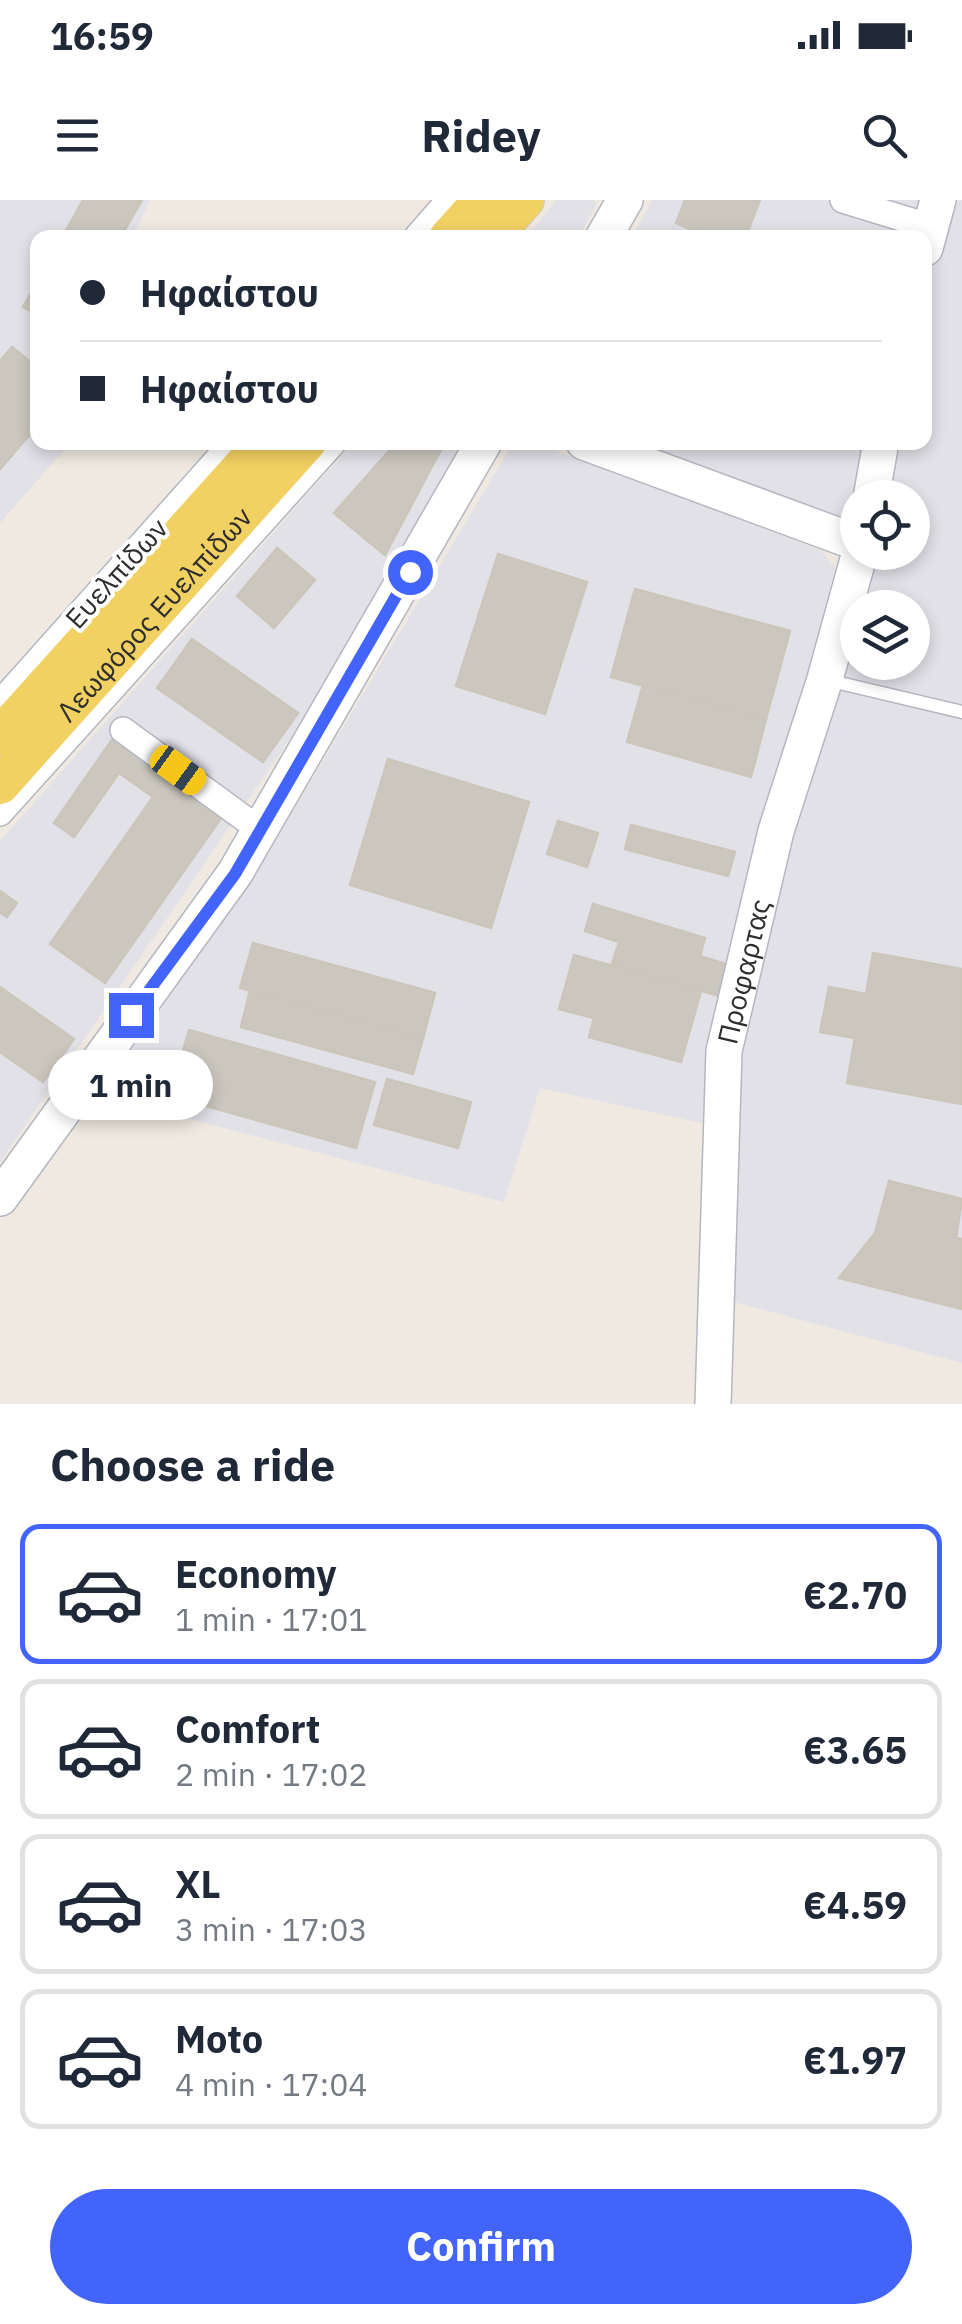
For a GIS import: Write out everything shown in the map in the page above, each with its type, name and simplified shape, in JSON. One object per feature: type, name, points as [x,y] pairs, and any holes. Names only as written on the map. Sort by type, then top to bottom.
[{"type":"main road","points":[[455,230],[482,200]]},
{"type":"main road","points":[[498,230],[525,200]]},
{"type":"main road","name":"Λεωφόρος Ευελπίδων","points":[[0,736],[257,450]]},
{"type":"main road","name":"Λεωφόρος Ευελπίδων","points":[[0,786],[153,629],[301,450]]},
{"type":"street","points":[[423,230],[449,200]]},
{"type":"street","points":[[608,230],[625,200]]},
{"type":"street","points":[[843,200],[931,225]]},
{"type":"street","name":"Ευελπίδων","points":[[0,703],[226,450]]},
{"type":"street","points":[[0,813],[153,629],[326,450]]},
{"type":"street","points":[[0,1198],[235,874],[479,450]]},
{"type":"street","points":[[606,450],[840,536]]},
{"type":"street","points":[[874,480],[880,450]]},
{"type":"street","name":"Προφαρτας","points":[[713,1404],[724,1051],[776,831],[825,680],[855,570]]},
{"type":"street","points":[[122,730],[260,830]]},
{"type":"lane","points":[[825,680],[962,712]]},
{"type":"shaded area","points":[[0,200],[150,200],[136,230],[30,230],[30,450],[64,450],[0,523]]},
{"type":"shaded area","points":[[556,200],[593,200],[597,204],[582,230],[533,230]]},
{"type":"shaded area","points":[[652,200],[920,200],[910,230],[635,230]]},
{"type":"shaded area","points":[[946,200],[962,200],[962,1363],[730,1301],[730,1052],[840,657],[840,680],[930,680],[930,590],[859,590],[864,570],[930,570],[930,480],[882,480],[888,450],[932,450],[932,251]]},
{"type":"shaded area","points":[[347,450],[458,450],[311,708],[0,1162],[0,841]]},
{"type":"shaded area","points":[[509,450],[554,450],[820,550],[838,570],[736,924],[707,1054],[706,1124],[540,1088],[504,1202],[92,1093],[265,858]]},
{"type":"shaded area","points":[[644,450],[863,450],[856,480],[840,480],[840,516]]},
{"type":"building","points":[[83,200],[142,200],[125,230],[66,230]]},
{"type":"building","points":[[685,200],[760,200],[748,230],[692,230],[676,223]]},
{"type":"building","points":[[12,347],[30,362],[30,434],[0,469],[0,361]]},
{"type":"building","points":[[390,450],[441,450],[385,555],[334,513]]},
{"type":"building","points":[[277,548],[315,580],[274,628],[237,596]]},
{"type":"building","points":[[498,554],[587,582],[545,714],[456,686]]},
{"type":"building","points":[[635,589],[790,631],[766,719],[611,677]]},
{"type":"building","points":[[192,639],[298,713],[263,762],[157,688]]},
{"type":"building","points":[[643,685],[766,719],[751,777],[627,742]]},
{"type":"building","points":[[116,734],[226,811],[105,983],[50,944],[153,797],[119,773],[74,837],[54,823]]},
{"type":"building","points":[[388,759],[529,802],[491,928],[350,885]]},
{"type":"building","points":[[558,821],[598,833],[587,867],[547,854]]},
{"type":"building","points":[[631,825],[735,852],[728,876],[625,849]]},
{"type":"building","points":[[0,891],[17,903],[7,917],[0,913]]},
{"type":"building","points":[[593,904],[705,938],[700,956],[732,966],[722,997],[612,964],[619,942],[585,931]]},
{"type":"building","points":[[253,943],[435,993],[423,1038],[240,988]]},
{"type":"building","points":[[873,953],[962,969],[962,1104],[847,1083],[855,1038],[820,1032],[829,987],[866,994]]},
{"type":"building","points":[[574,955],[701,991],[681,1062],[589,1037],[594,1018],[559,1009]]},
{"type":"building","points":[[0,987],[74,1039],[43,1082],[0,1052]]},
{"type":"building","points":[[250,991],[423,1038],[413,1074],[241,1027]]},
{"type":"building","points":[[189,1030],[375,1082],[356,1148],[170,1096]]},
{"type":"building","points":[[387,1079],[471,1102],[458,1148],[374,1125]]},
{"type":"building","points":[[889,1181],[962,1199],[956,1238],[962,1239],[962,1309],[839,1278],[875,1233]]},
{"type":"route","points":[[131,1015],[235,874],[410,572]]}]
